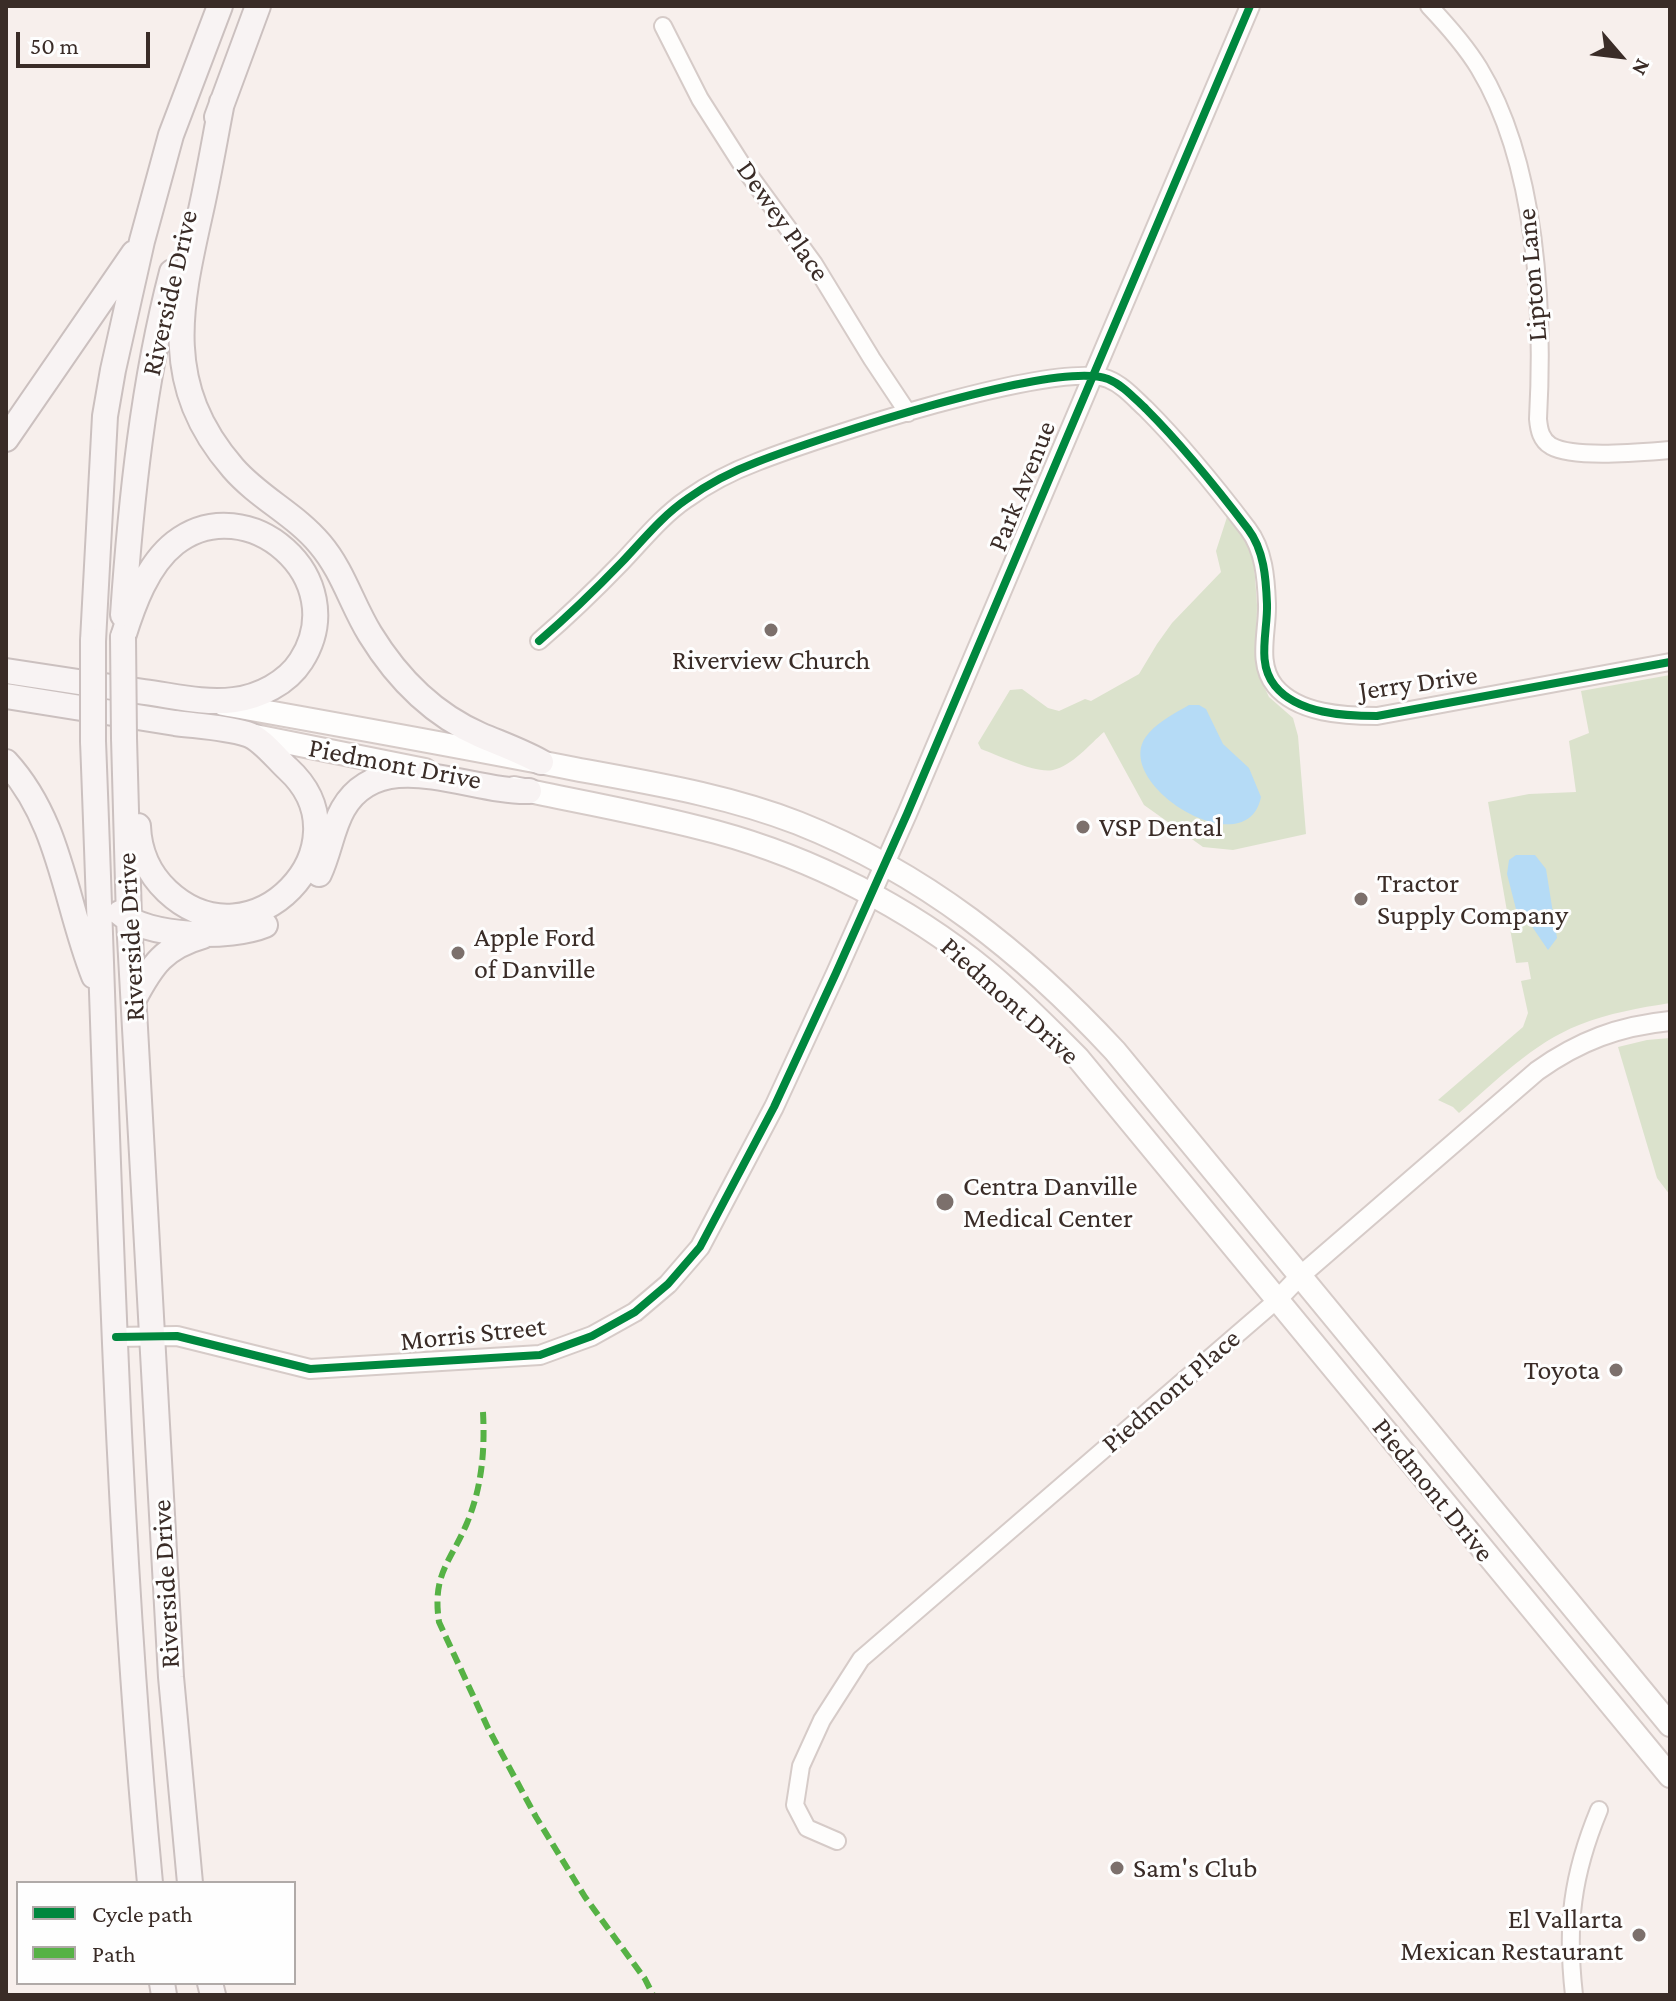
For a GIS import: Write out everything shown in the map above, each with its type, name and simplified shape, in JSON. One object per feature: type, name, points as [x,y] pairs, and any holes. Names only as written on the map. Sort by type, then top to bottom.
[{"type":"main road","name":"Riverside Drive","points":[[150,1881],[133,1662],[109,1203],[93,741],[93,641],[105,416],[142,241],[171,135],[220,6]]},
{"type":"main road","name":"Riverside Drive","points":[[190,1881],[171,1677],[129,920],[123,637],[127,556],[138,457],[169,286],[191,198],[258,6]]},
{"type":"main road","points":[[222,102],[183,290],[183,354],[188,389],[195,409],[210,438],[233,468],[253,489],[300,524],[337,566],[365,627],[403,680],[451,720],[541,762]]},
{"type":"main road","points":[[6,439],[142,241]]},
{"type":"main road","points":[[123,637],[142,586],[174,544],[187,536],[209,529],[244,529],[282,546],[296,560],[313,593],[316,615],[314,633],[307,651],[284,680],[254,696],[213,702],[194,699]]},
{"type":"main road","name":"Piedmont Drive","points":[[6,671],[194,699],[709,795],[798,823],[934,893],[976,923],[1066,998],[1115,1051],[1670,1725]]},
{"type":"main road","name":"Piedmont Drive","points":[[6,696],[250,735],[716,831],[771,849],[870,894],[953,946],[1039,1019],[1078,1058],[1670,1776]]},
{"type":"main road","points":[[125,778],[133,797],[142,853],[158,883],[175,899],[199,912],[226,917],[254,913],[289,892],[301,877],[314,845],[316,826],[313,808],[295,775],[250,735]]},
{"type":"main road","points":[[6,762],[38,807],[54,844],[88,960],[102,992]]},
{"type":"main road","points":[[98,878],[111,906],[129,920],[204,936],[231,935],[255,929],[290,912],[315,882],[346,805],[361,787],[373,780],[415,774],[507,792],[529,791]]},
{"type":"main road","points":[[134,999],[159,959],[173,947],[204,936]]},
{"type":"street","name":"Park Avenue","points":[[870,894],[1250,6]]},
{"type":"street","name":"Lipton Lane","points":[[1429,6],[1456,36],[1485,79],[1511,138],[1522,175],[1539,325],[1539,430],[1544,439],[1560,449],[1601,454],[1670,450]]},
{"type":"street","name":"Dewey Place","points":[[663,26],[700,99],[744,168],[814,264],[908,413]]},
{"type":"street","points":[[539,641],[579,607],[668,514],[687,499],[754,463],[908,413],[1021,384],[1092,375]]},
{"type":"street","name":"Jerry Drive","points":[[1092,375],[1123,388],[1167,431],[1215,485],[1253,536],[1263,562],[1267,605],[1264,654],[1267,670],[1274,685],[1301,704],[1332,713],[1377,716],[1670,662]]},
{"type":"street","name":"Morris Street","points":[[116,1337],[152,1334],[191,1338],[310,1369],[327,1369],[540,1355],[592,1336],[635,1312],[668,1284],[700,1247],[774,1107],[870,894]]},
{"type":"street","name":"Piedmont Place","points":[[837,1841],[807,1828],[795,1805],[801,1766],[822,1720],[861,1659],[1537,1071],[1593,1037],[1613,1030],[1670,1021]]},
{"type":"street","points":[[1574,1995],[1570,1957],[1573,1887],[1583,1847],[1599,1810]]},
{"type":"green space","points":[[1227,517],[1248,543],[1254,563],[1256,659],[1261,680],[1269,697],[1293,718],[1298,736],[1306,834],[1233,850],[1203,847],[1144,805],[1104,732],[1074,759],[1053,770],[1027,767],[981,749],[978,743],[1010,690],[1022,689],[1048,708],[1059,711],[1085,699],[1091,701],[1139,674],[1172,623],[1221,572],[1216,551]]},
{"type":"green space","points":[[1670,675],[1670,1003],[1613,1014],[1562,1033],[1516,1064],[1459,1113],[1438,1100],[1523,1027],[1528,1013],[1521,981],[1531,979],[1528,962],[1516,963],[1488,802],[1529,794],[1576,792],[1569,741],[1589,733],[1581,691]]},
{"type":"green space","points":[[1670,1038],[1670,1195],[1657,1178],[1618,1047]]},
{"type":"water","points":[[1189,705],[1206,709],[1223,744],[1249,768],[1261,797],[1251,817],[1233,824],[1210,822],[1186,812],[1164,796],[1148,777],[1141,757],[1145,738],[1171,715]]},
{"type":"water","points":[[1516,855],[1535,855],[1546,869],[1557,938],[1548,950],[1531,925],[1517,913],[1507,874],[1509,860]]},
{"type":"marked path","points":[[483,1412],[479,1482],[467,1523],[440,1580],[439,1622],[488,1728],[536,1817],[585,1897],[645,1979],[653,1995]]},
{"type":"cycle path","points":[[116,1337],[177,1336],[310,1369],[540,1355],[592,1336],[635,1312],[668,1284],[700,1247],[774,1107],[907,814],[1250,6]]},
{"type":"cycle path","points":[[539,641],[592,593],[669,513],[695,493],[730,474],[829,437],[935,404],[1040,380],[1080,376],[1108,379],[1133,396],[1186,452],[1248,529],[1258,546],[1265,574],[1266,667],[1275,686],[1296,702],[1323,712],[1377,716],[1670,662]]},
{"type":"place","name":"Riverview Church","points":[[771,630]]},
{"type":"place","name":"VSP Dental","points":[[1083,827]]},
{"type":"place","name":"Tractor Supply Company","points":[[1361,899]]},
{"type":"place","name":"Apple Ford of Danville","points":[[458,953]]},
{"type":"place","name":"Centra Danville Medical Center","points":[[945,1202]]},
{"type":"place","name":"Toyota","points":[[1616,1370]]},
{"type":"place","name":"Sam's Club","points":[[1117,1868]]},
{"type":"place","name":"El Vallarta Mexican Restaurant","points":[[1639,1935]]}]
